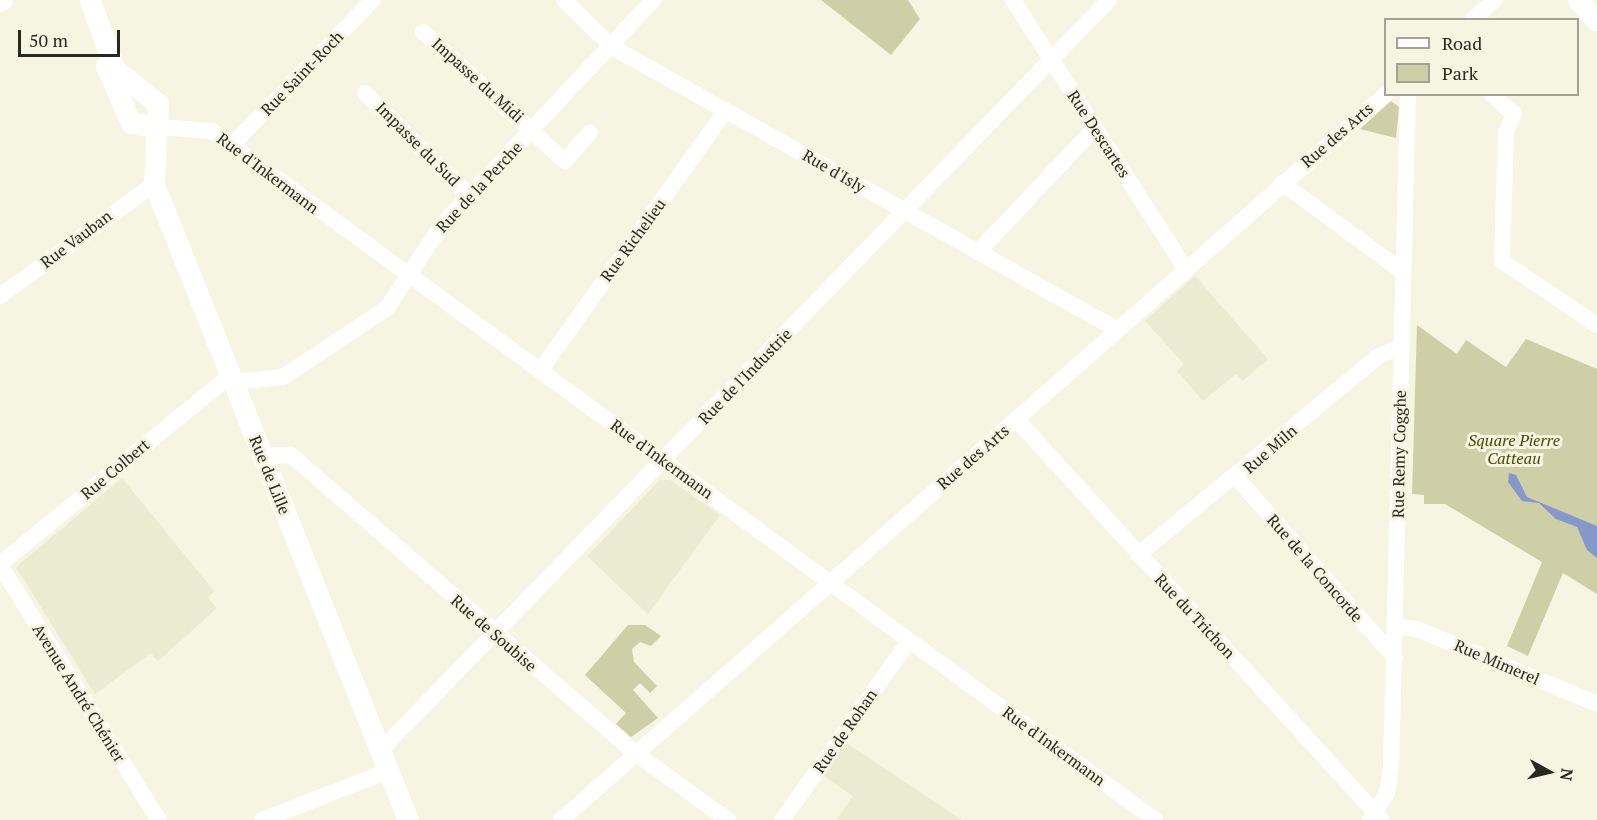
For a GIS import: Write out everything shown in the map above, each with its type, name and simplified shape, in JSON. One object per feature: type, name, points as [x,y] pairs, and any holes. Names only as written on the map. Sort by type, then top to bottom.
[{"type":"street","points":[[75,0],[127,118],[138,126],[158,127]]},
{"type":"street","name":"Rue de Lille","points":[[90,0],[114,68],[156,100],[158,127],[154,184],[408,820]]},
{"type":"street","name":"Rue Saint-Roch","points":[[231,146],[373,0]]},
{"type":"street","name":"Rue d'Isly","points":[[564,0],[612,47],[1116,329]]},
{"type":"street","name":"Rue de la Perche","points":[[232,379],[288,374],[383,312],[409,277],[441,226],[612,47],[653,0]]},
{"type":"street","name":"Rue Descartes","points":[[1013,0],[1186,269]]},
{"type":"street","name":"Rue de l'Industrie","points":[[380,751],[1109,0]]},
{"type":"street","points":[[1474,18],[1494,0]]},
{"type":"street","points":[[1578,0],[1597,21]]},
{"type":"street","name":"Impasse du Midi","points":[[423,32],[565,161],[590,132]]},
{"type":"street","name":"Impasse du Sud","points":[[365,93],[470,196]]},
{"type":"street","name":"Rue des Arts","points":[[561,820],[1116,329],[1384,96]]},
{"type":"street","name":"Rue Remy Cogghe","points":[[1376,817],[1390,777],[1395,658],[1408,96]]},
{"type":"street","points":[[1493,96],[1514,114],[1506,132],[1502,261],[1597,325]]},
{"type":"street","name":"Rue Richelieu","points":[[540,370],[726,110]]},
{"type":"street","name":"Rue d'Inkermann","points":[[158,127],[204,128],[231,146],[1155,820]]},
{"type":"street","points":[[978,252],[1095,128]]},
{"type":"street","points":[[1282,183],[1403,272]]},
{"type":"street","name":"Rue Vauban","points":[[0,296],[154,184]]},
{"type":"street","name":"Rue Miln","points":[[1138,555],[1236,477],[1377,357],[1402,346]]},
{"type":"street","name":"Rue Colbert","points":[[0,565],[232,379]]},
{"type":"street","name":"Rue du Trichon","points":[[1016,419],[1376,817]]},
{"type":"street","name":"Rue de Soubise","points":[[262,456],[291,455],[635,753],[728,820]]},
{"type":"street","name":"Rue de la Concorde","points":[[1236,477],[1395,658]]},
{"type":"street","name":"Avenue André Chénier","points":[[0,565],[159,820]]},
{"type":"street","name":"Rue Mimerel","points":[[1395,626],[1417,629],[1597,704]]},
{"type":"street","name":"Rue de Rohan","points":[[782,820],[909,641]]},
{"type":"street","points":[[262,820],[388,771]]},
{"type":"shaded area","points":[[1195,276],[1268,359],[1243,381],[1236,374],[1203,401],[1177,371],[1184,364],[1145,321]]},
{"type":"shaded area","points":[[122,478],[214,591],[208,598],[217,608],[158,661],[151,653],[95,694],[16,567]]},
{"type":"shaded area","points":[[660,480],[670,480],[720,515],[648,614],[587,556]]},
{"type":"shaded area","points":[[845,742],[962,820],[836,820],[853,796],[822,775]]},
{"type":"green space","points":[[821,0],[908,0],[920,19],[891,55]]},
{"type":"green space","points":[[1391,101],[1399,107],[1396,138],[1360,129]]},
{"type":"green space","name":"Square Pierre Catteau","points":[[1417,325],[1457,354],[1466,340],[1506,367],[1526,339],[1597,369],[1597,594],[1563,573],[1528,656],[1507,646],[1542,562],[1445,504],[1424,504],[1424,495],[1412,494]]},
{"type":"green space","points":[[628,625],[645,625],[661,636],[651,646],[640,642],[632,649],[634,662],[657,686],[650,693],[640,683],[633,690],[658,718],[631,737],[616,724],[626,713],[585,675]]},
{"type":"water","points":[[1509,473],[1516,475],[1527,497],[1597,526],[1597,558],[1587,550],[1577,527],[1556,519],[1539,503],[1522,501],[1508,482]]}]
